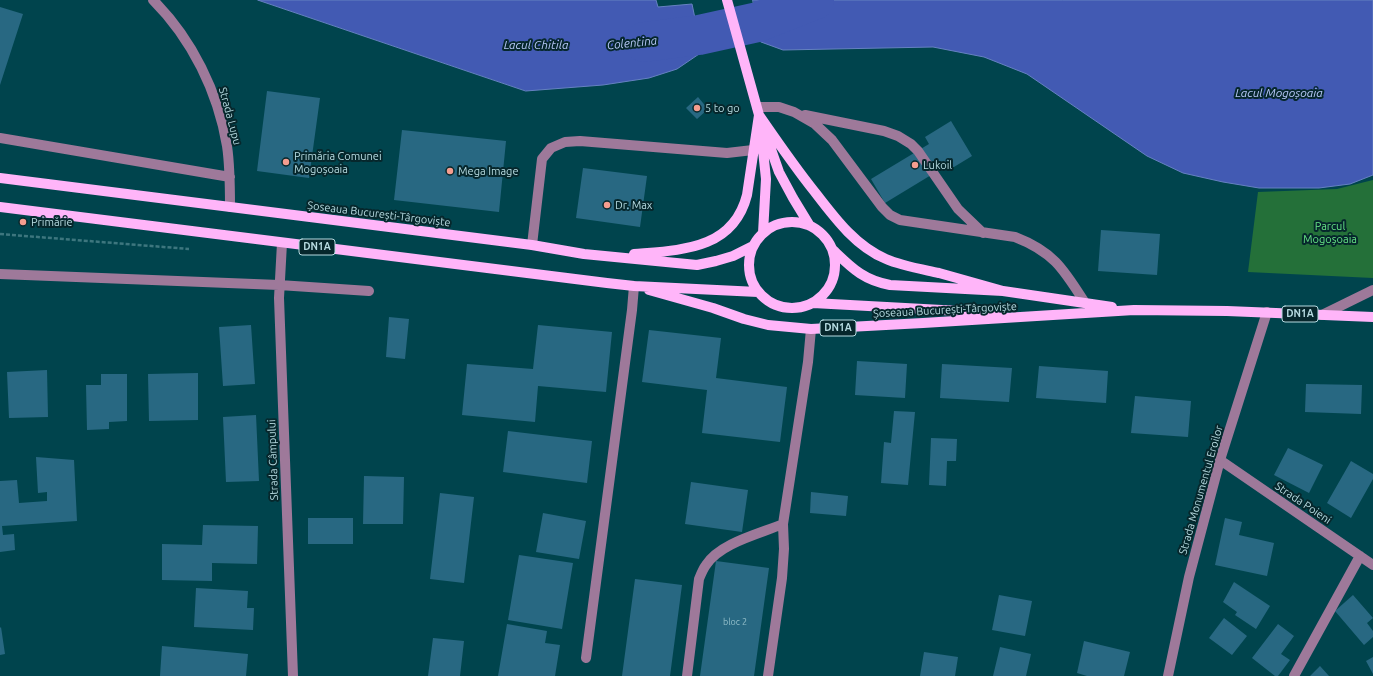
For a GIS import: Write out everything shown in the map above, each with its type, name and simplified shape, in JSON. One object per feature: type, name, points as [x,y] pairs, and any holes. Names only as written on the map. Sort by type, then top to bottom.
[{"type":"main road","points":[[728,0],[758,111],[779,172],[810,226]]},
{"type":"main road","points":[[610,257],[692,247],[712,240],[732,225],[745,205],[758,111]]},
{"type":"main road","points":[[758,111],[766,180],[763,233]]},
{"type":"main road","points":[[758,111],[789,159],[823,203],[854,238],[869,250],[886,259],[904,265],[968,280],[1003,292]]},
{"type":"main road","name":"Șoseaua București-Târgoviște","points":[[0,178],[532,245],[584,254],[697,265],[722,259],[753,246]]},
{"type":"main road","name":"Șoseaua București-Târgoviște","points":[[0,207],[634,286],[758,292]]},
{"type":"main road","name":"DN1A","points":[[786,222],[798,222],[810,226],[820,232],[828,240],[833,250],[835,262],[834,274],[830,286],[823,295],[813,303],[802,307],[790,308],[778,306],[767,300],[758,292],[752,282],[749,270],[749,258],[753,246],[763,233],[773,226],[786,222]]},
{"type":"main road","name":"Șoseaua București-Târgoviște","points":[[833,250],[865,277],[890,285],[1003,292],[1134,310]]},
{"type":"main road","name":"Șoseaua București-Târgoviște","points":[[634,286],[768,325],[811,329],[1134,310],[1267,312],[1373,317]]},
{"type":"main road","name":"Șoseaua București-Târgoviște","points":[[813,303],[1047,316]]},
{"type":"street","name":"Strada Lupu","points":[[153,0],[176,26],[206,76],[217,103],[227,146],[230,177],[230,207]]},
{"type":"street","points":[[758,111],[779,107],[794,112],[898,136],[911,144],[918,151],[958,209],[983,233]]},
{"type":"street","points":[[794,112],[815,124],[832,140],[882,207],[890,215],[900,220],[1015,237],[1040,248],[1065,271],[1085,303]]},
{"type":"street","points":[[0,138],[230,177]]},
{"type":"street","points":[[532,245],[542,159],[551,148],[564,142],[580,141],[727,153],[753,150]]},
{"type":"street","name":"Strada Câmpului","points":[[282,243],[279,285],[293,676]]},
{"type":"street","points":[[0,274],[279,285],[369,291]]},
{"type":"street","points":[[586,658],[634,286]]},
{"type":"street","points":[[1322,315],[1373,290]]},
{"type":"street","name":"Strada Monumentul Eroilor","points":[[1168,676],[1189,577],[1220,460],[1267,312]]},
{"type":"street","points":[[768,676],[782,578],[784,548],[783,524],[811,329]]},
{"type":"street","name":"Strada Poieni","points":[[1220,460],[1373,565]]},
{"type":"street","points":[[686,676],[699,579],[706,565],[717,553],[727,546],[783,524]]},
{"type":"street","points":[[1294,676],[1360,556]]},
{"type":"path","points":[[0,234],[195,250]]},
{"type":"green space","name":"Parcul Mogoșoaia","points":[[1373,180],[1373,278],[1248,272],[1258,192],[1337,189]]},
{"type":"water","name":"Lacul Chitila","points":[[258,0],[656,0],[658,7],[692,4],[702,52],[677,69],[649,78],[603,85],[526,91]]},
{"type":"water","name":"Lacul Mogoșoaia","points":[[753,0],[1373,0],[1373,175],[1350,184],[1319,188],[1259,188],[1183,173],[1147,156],[1027,74],[984,57],[933,47],[783,50],[761,42]]},
{"type":"building","points":[[0,7],[23,14],[0,85]]},
{"type":"building","points":[[267,91],[320,98],[309,178],[257,171]]},
{"type":"building","name":"5 to go","points":[[698,97],[708,109],[697,119],[686,108]]},
{"type":"building","points":[[951,121],[972,156],[949,170],[946,166],[885,203],[871,179],[929,144],[925,137]]},
{"type":"building","name":"Mega Image","points":[[402,130],[506,141],[499,212],[394,200]]},
{"type":"building","points":[[583,168],[647,176],[640,227],[576,218]]},
{"type":"building","points":[[1101,230],[1160,234],[1157,275],[1098,271]]},
{"type":"building","points":[[389,317],[409,319],[405,359],[386,357]]},
{"type":"building","points":[[251,325],[255,384],[223,386],[219,327]]},
{"type":"building","points":[[538,325],[612,332],[606,392],[538,386],[535,422],[462,415],[467,364],[533,369]]},
{"type":"building","points":[[649,330],[721,338],[716,378],[787,387],[780,442],[702,433],[707,390],[642,382]]},
{"type":"building","points":[[857,361],[907,364],[905,398],[855,395]]},
{"type":"building","points":[[942,364],[1012,368],[1009,402],[940,398]]},
{"type":"building","points":[[1039,366],[1108,371],[1106,403],[1036,398]]},
{"type":"building","points":[[47,370],[48,417],[9,418],[7,372]]},
{"type":"building","points":[[198,373],[198,420],[149,421],[148,374]]},
{"type":"building","points":[[101,374],[127,374],[127,421],[109,422],[109,429],[87,430],[86,385],[101,385]]},
{"type":"building","points":[[1306,384],[1362,385],[1361,414],[1305,412]]},
{"type":"building","points":[[1135,396],[1191,401],[1188,437],[1131,433]]},
{"type":"building","points":[[894,411],[915,412],[908,485],[881,483],[884,442],[891,443]]},
{"type":"building","points":[[256,415],[259,481],[226,482],[223,417]]},
{"type":"building","points":[[508,431],[592,441],[587,483],[503,472]]},
{"type":"building","points":[[931,438],[957,439],[956,461],[947,461],[946,486],[929,485]]},
{"type":"building","points":[[1288,448],[1323,465],[1309,493],[1274,475]]},
{"type":"building","points":[[36,457],[74,460],[77,521],[2,526],[3,535],[14,534],[15,550],[0,552],[0,481],[17,480],[19,503],[47,501],[47,492],[38,493]]},
{"type":"building","points":[[1351,461],[1373,474],[1373,479],[1351,518],[1327,503]]},
{"type":"building","points":[[364,476],[404,477],[403,524],[363,524]]},
{"type":"building","points":[[691,482],[748,490],[742,532],[685,524]]},
{"type":"building","points":[[811,492],[848,496],[846,516],[810,513]]},
{"type":"building","points":[[440,493],[474,497],[464,583],[430,579]]},
{"type":"building","points":[[543,513],[586,521],[579,559],[536,552]]},
{"type":"building","points":[[308,518],[353,518],[353,544],[308,544]]},
{"type":"building","points":[[1225,518],[1242,522],[1239,535],[1274,543],[1267,576],[1215,565]]},
{"type":"building","points":[[203,525],[258,526],[257,564],[212,563],[212,581],[162,580],[162,544],[202,545]]},
{"type":"building","points":[[519,555],[573,563],[562,629],[508,620]]},
{"type":"building","points":[[716,561],[769,568],[754,676],[700,676]]},
{"type":"building","points":[[635,579],[682,585],[670,676],[622,676]]},
{"type":"building","points":[[1234,582],[1270,606],[1256,629],[1235,615],[1237,612],[1223,602]]},
{"type":"building","points":[[196,588],[248,591],[247,608],[254,608],[253,630],[194,627]]},
{"type":"building","points":[[999,595],[1032,601],[1025,636],[992,630]]},
{"type":"building","points":[[1353,595],[1373,618],[1367,623],[1373,631],[1373,637],[1364,645],[1335,611]]},
{"type":"building","points":[[1224,618],[1247,636],[1232,655],[1209,638]]},
{"type":"building","points":[[507,624],[547,631],[545,643],[560,645],[555,676],[498,676]]},
{"type":"building","points":[[1278,624],[1294,636],[1281,654],[1290,660],[1278,676],[1275,676],[1252,658]]},
{"type":"building","points":[[1,627],[5,654],[0,655],[0,628]]},
{"type":"building","points":[[433,638],[464,641],[460,676],[428,676]]},
{"type":"building","points":[[1084,641],[1130,652],[1124,676],[1087,676],[1077,673]]},
{"type":"building","points":[[162,646],[248,654],[246,676],[160,676]]},
{"type":"building","points":[[1000,647],[1031,654],[1026,676],[993,676]]},
{"type":"building","points":[[924,652],[958,657],[955,676],[920,676]]},
{"type":"building","points":[[1373,657],[1373,674],[1366,661]]},
{"type":"building","points":[[1320,666],[1329,676],[1310,676]]},
{"type":"waterway","name":"Colentina","points":[[644,42],[699,35],[758,22],[814,0]]},
{"type":"place","name":"5 to go","points":[[697,108]]},
{"type":"place","name":"Primăria Comunei Mogoșoaia","points":[[286,162]]},
{"type":"place","name":"Lukoil","points":[[915,165]]},
{"type":"place","name":"Mega Image","points":[[450,171]]},
{"type":"place","name":"Dr. Max","points":[[607,205]]},
{"type":"place","name":"Primărie","points":[[23,222]]}]
